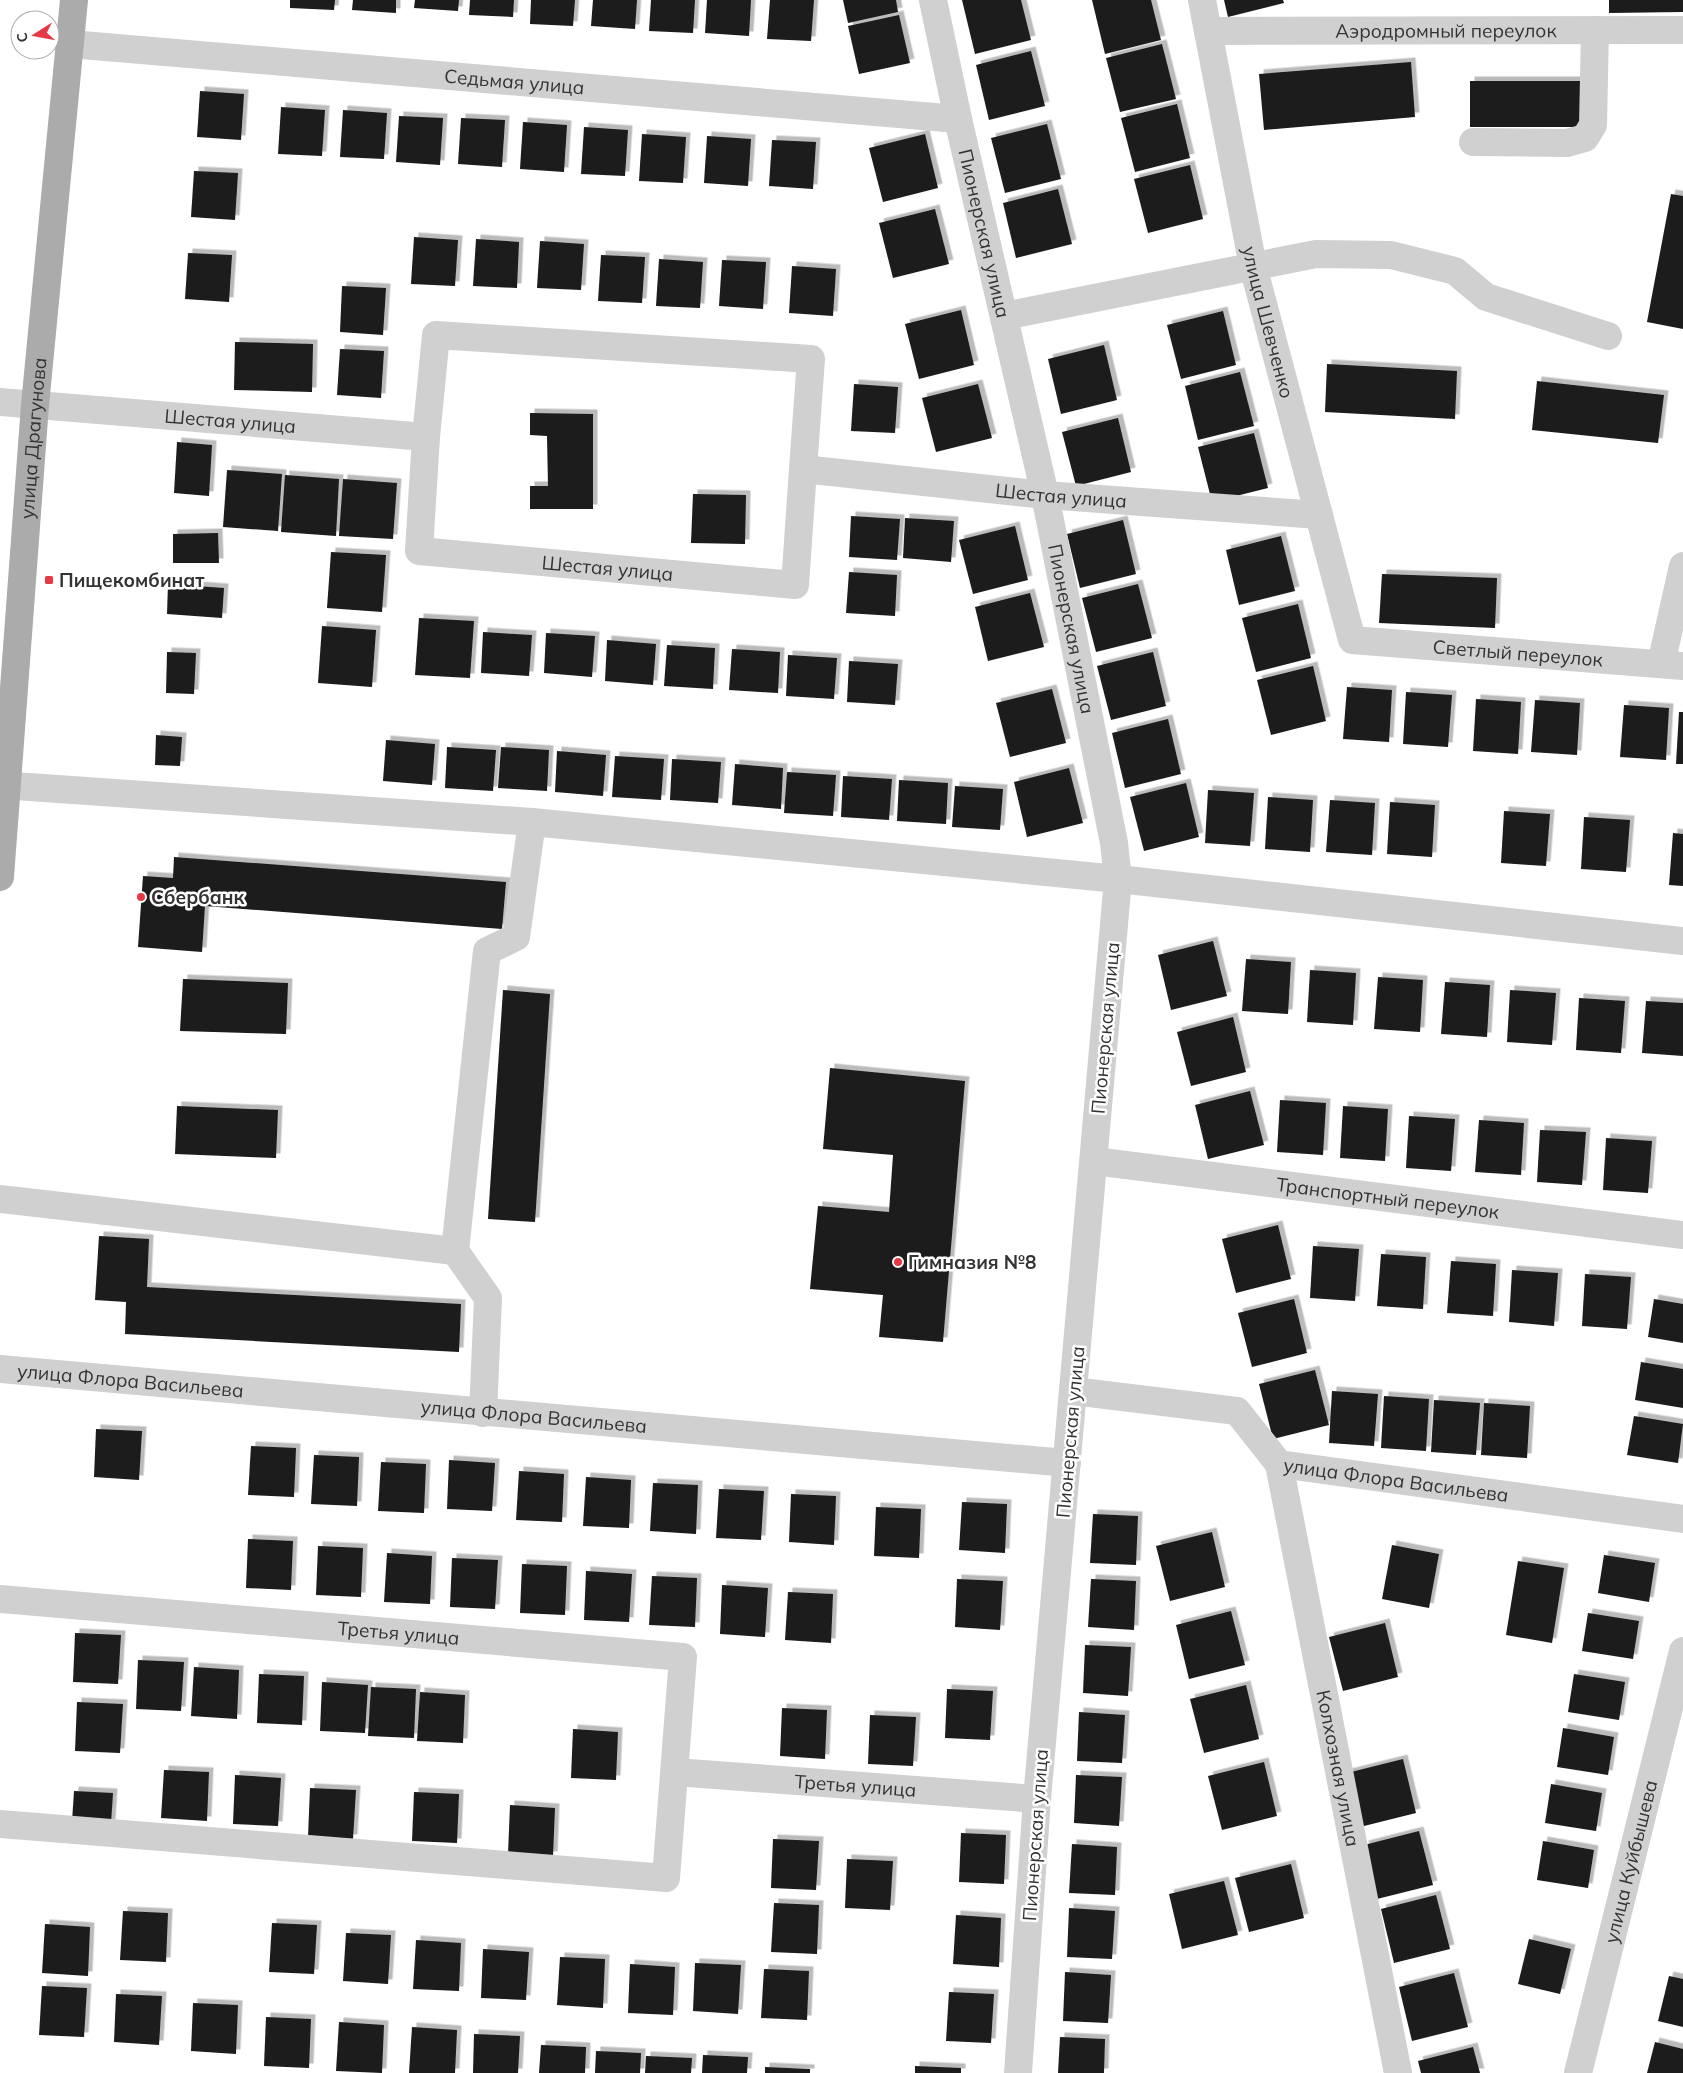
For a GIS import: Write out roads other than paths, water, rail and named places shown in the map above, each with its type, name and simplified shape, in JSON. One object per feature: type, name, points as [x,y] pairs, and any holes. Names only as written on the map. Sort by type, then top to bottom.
[{"type":"main road","name":"улица Драгунова","points":[[0,877],[4,785],[35,405],[74,0]]},
{"type":"street","name":"Пионерская улица","points":[[933,0],[958,120],[1045,495],[1114,843],[1118,879],[1037,1799],[1018,2073]]},
{"type":"street","name":"улица Шевченко","points":[[1202,0],[1253,266],[1352,640]]},
{"type":"street","points":[[1473,142],[1568,143],[1585,138],[1593,124],[1595,30]]},
{"type":"street","name":"Аэродромный переулок","points":[[1208,31],[1683,30]]},
{"type":"street","name":"Седьмая улица","points":[[70,44],[958,120]]},
{"type":"street","points":[[1004,316],[1316,254],[1391,255],[1456,271],[1486,297],[1608,336]]},
{"type":"street","name":"Шестая улица","points":[[436,335],[811,359],[795,585],[419,551],[426,437],[436,335]]},
{"type":"street","name":"Шестая улица","points":[[0,402],[426,437]]},
{"type":"street","name":"Шестая улица","points":[[804,469],[1045,495],[1319,515]]},
{"type":"street","points":[[1672,665],[1683,566]]},
{"type":"street","name":"Светлый переулок","points":[[1352,640],[1672,665]]},
{"type":"street","points":[[4,785],[532,822],[1118,879],[1683,941]]},
{"type":"street","points":[[483,1413],[488,1298],[455,1251],[487,951],[516,937],[532,822]]},
{"type":"street","name":"Транспортный переулок","points":[[1094,1161],[1683,1235]]},
{"type":"street","points":[[0,1199],[455,1251]]},
{"type":"street","name":"улица Флора Васильева","points":[[0,1370],[1067,1464]]},
{"type":"street","name":"улица Флора Васильева","points":[[1074,1392],[1237,1411],[1279,1464],[1683,1519]]},
{"type":"street","name":"Колхозная улица","points":[[1279,1464],[1398,2073]]},
{"type":"street","name":"Третья улица","points":[[0,1599],[683,1657],[666,1878],[0,1824]]},
{"type":"street","name":"улица Куйбышева","points":[[1578,2073],[1683,1651]]},
{"type":"street","name":"Третья улица","points":[[675,1772],[1037,1799]]},
{"type":"place","name":"Пищекомбинат","points":[[49,580]]},
{"type":"place","name":"Сбербанк","points":[[141,897]]},
{"type":"place","name":"Гимназия №8","points":[[898,1262]]}]
